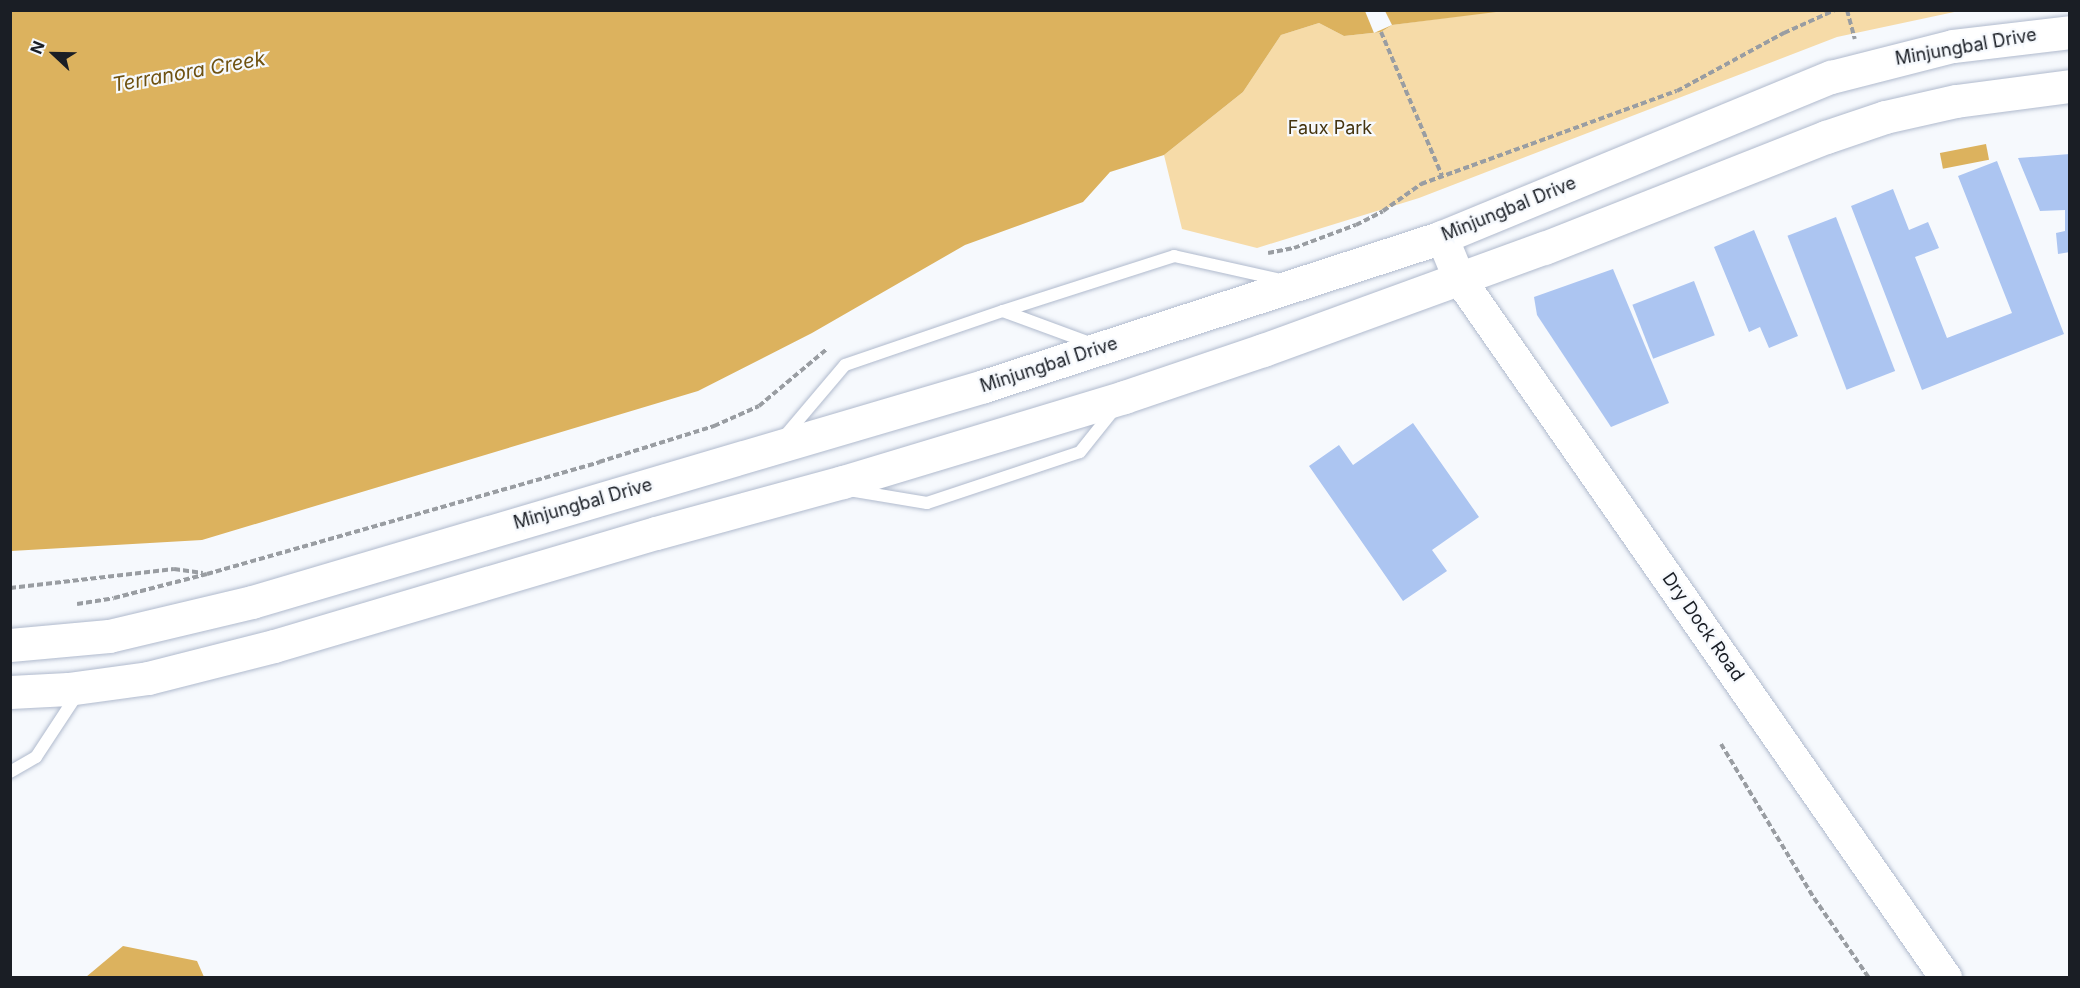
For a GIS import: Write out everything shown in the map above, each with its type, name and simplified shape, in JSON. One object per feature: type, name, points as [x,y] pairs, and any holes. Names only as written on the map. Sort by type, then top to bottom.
[{"type":"main road","name":"Minjungbal Drive","points":[[10,645],[109,636],[252,602],[984,386],[1442,237],[1831,77],[1953,46],[2043,33],[2070,32]]},
{"type":"main road","points":[[10,692],[82,687],[148,678],[274,646],[656,533],[828,486],[1124,397],[1263,350],[1544,248],[1826,137],[1885,117],[1956,101],[2070,86]]},
{"type":"street","name":"Dry Dock Road","points":[[1442,237],[1459,278],[1946,978]]},
{"type":"lane","points":[[775,447],[845,365],[1174,256],[1301,284]]},
{"type":"lane","points":[[1003,311],[1102,348]]},
{"type":"lane","points":[[828,486],[927,503],[1080,452],[1124,397]]},
{"type":"lane","points":[[10,772],[36,757],[82,687]]},
{"type":"path","points":[[1847,10],[1855,40]]},
{"type":"path","points":[[1381,32],[1442,176]]},
{"type":"path","points":[[10,588],[174,569],[207,574]]},
{"type":"path","points":[[1721,744],[1814,898],[1869,978]]},
{"type":"green space","name":"Faux Park","points":[[1504,10],[1959,11],[1837,37],[1419,198],[1257,248],[1182,229],[1164,155],[1243,92],[1281,35],[1319,23],[1344,36],[1381,32],[1392,25]]},
{"type":"water","name":"Terranora Creek","points":[[11,11],[1504,11],[1392,25],[1381,32],[1344,36],[1319,23],[1281,35],[1243,92],[1164,155],[1110,172],[1083,202],[965,245],[812,333],[698,391],[202,540],[11,551]]},
{"type":"water","points":[[1986,144],[1989,160],[1943,169],[1940,153]]},
{"type":"water","points":[[123,946],[197,961],[204,977],[86,977]]},
{"type":"pier","points":[[1365,11],[1385,11],[1392,25],[1374,33]]},
{"type":"building","points":[[2070,154],[2070,252],[2058,254],[2056,233],[2065,231],[2065,210],[2040,211],[2018,158]]},
{"type":"building","points":[[1997,161],[2064,334],[1922,390],[1851,206],[1893,189],[1909,230],[1928,222],[1939,248],[1915,257],[1947,338],[2012,313],[1958,176]]},
{"type":"building","points":[[1836,217],[1895,371],[1847,390],[1787,236]]},
{"type":"building","points":[[1754,230],[1798,336],[1769,348],[1760,327],[1749,332],[1714,247]]},
{"type":"building","points":[[1613,269],[1669,403],[1611,427],[1537,315],[1534,297]]},
{"type":"building","points":[[1694,281],[1715,335],[1653,359],[1632,305]]},
{"type":"building","points":[[1413,423],[1479,517],[1432,550],[1447,571],[1403,601],[1309,466],[1339,445],[1353,465]]}]
